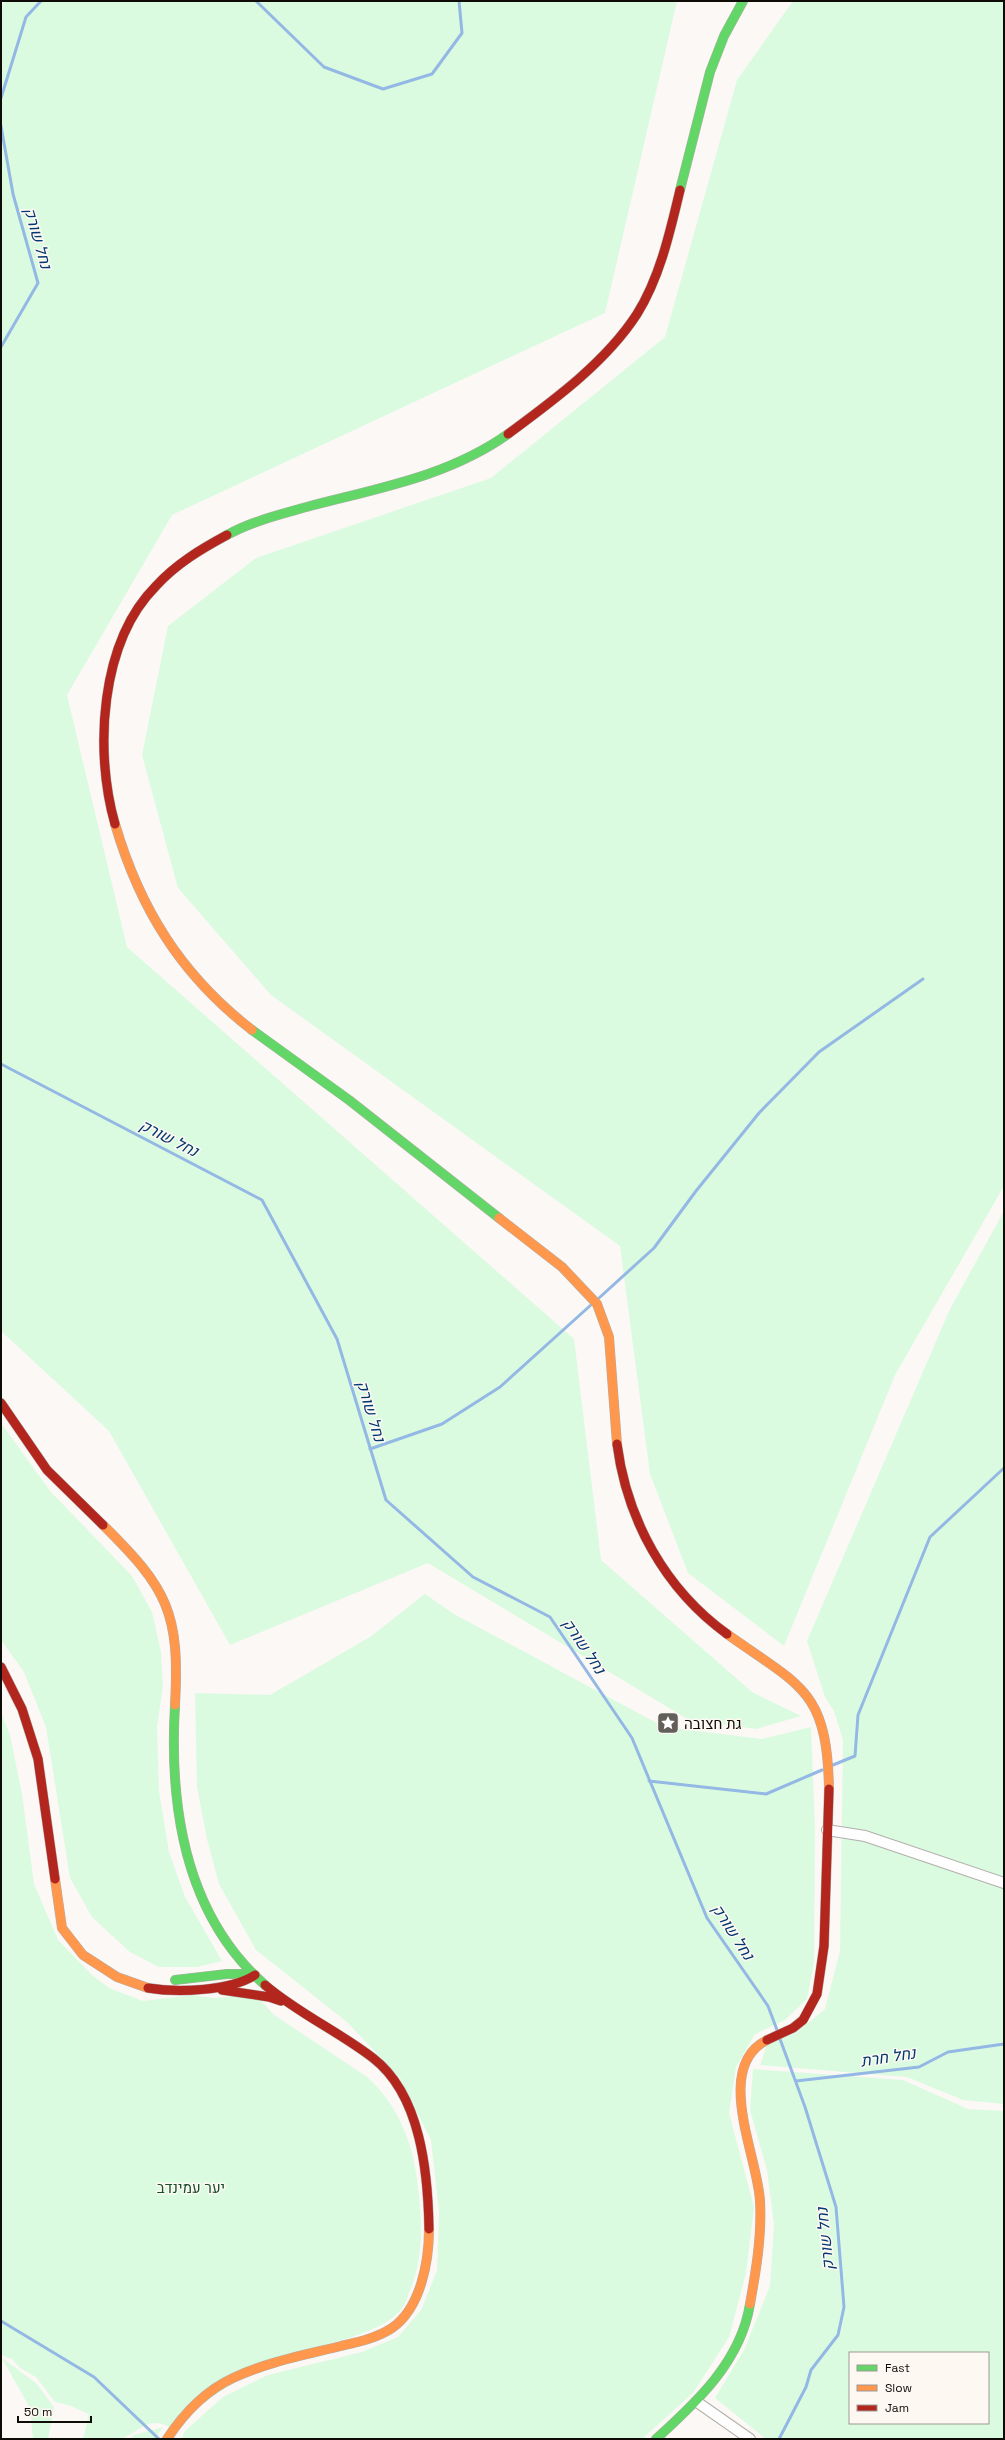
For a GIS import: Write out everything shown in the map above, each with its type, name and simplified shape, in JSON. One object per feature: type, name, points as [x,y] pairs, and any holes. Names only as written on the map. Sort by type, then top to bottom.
[{"type":"main road","points":[[656,2439],[697,2402],[739,2343],[747,2319],[761,2212],[756,2169],[742,2116],[740,2089],[743,2068],[750,2053],[762,2040],[790,2031],[804,2019],[815,2002],[818,1993],[822,1964],[827,1830],[828,1760],[823,1728],[810,1698],[791,1677],[710,1622],[678,1589],[635,1517],[624,1486],[618,1452],[612,1399],[608,1335],[604,1317],[592,1296],[533,1244],[333,1088],[226,1008],[182,962],[146,909],[128,868],[117,834],[106,770],[105,716],[111,674],[122,632],[141,602],[172,568],[207,543],[239,526],[401,483],[470,460],[524,423],[613,346],[644,302],[657,270],[666,243],[703,94],[729,22],[743,1]]},
{"type":"main road","points":[[1,1403],[46,1469],[106,1528],[152,1579],[169,1610],[176,1645],[173,1784],[183,1846],[204,1904],[236,1955],[255,1975],[288,2004],[330,2030],[387,2070],[402,2093],[419,2140],[424,2167],[429,2212],[427,2269],[412,2305],[392,2328],[359,2342],[264,2366],[229,2380],[205,2396],[180,2421],[166,2439]]},
{"type":"main road","points":[[1,1667],[22,1709],[38,1759],[62,1928],[83,1955],[96,1965],[117,1977],[149,1988],[212,1989],[269,1997],[288,2004]]},
{"type":"main road","points":[[62,1928],[93,1953],[119,1970],[141,1978],[160,1981],[227,1974],[255,1975]]},
{"type":"main road","points":[[212,1989],[244,1982],[255,1975]]},
{"type":"street","points":[[827,1830],[866,1836],[1004,1883]]},
{"type":"street","points":[[697,2402],[750,2439]]},
{"type":"green space","points":[[6,1],[677,1],[605,313],[172,515],[67,695],[127,947],[574,1339],[601,1560],[752,1692],[801,1716],[756,1729],[689,1720],[428,1563],[230,1645],[109,1431],[1,1331],[1,6]]},
{"type":"green space","points":[[793,1],[1004,1],[1004,1186],[895,1375],[784,1646],[688,1573],[650,1474],[620,1246],[271,995],[178,888],[142,755],[168,626],[256,558],[491,478],[665,337],[737,80]]},
{"type":"green space","points":[[1004,1211],[1004,2104],[963,2100],[907,2077],[760,2065],[767,2045],[796,2033],[825,2009],[840,1951],[843,1740],[834,1711],[825,1697],[807,1641],[950,1309]]},
{"type":"green space","points":[[1,1423],[50,1491],[132,1576],[152,1612],[161,1652],[163,1686],[157,1727],[159,1791],[169,1852],[185,1897],[222,1961],[197,1967],[159,1967],[130,1952],[92,1917],[70,1878],[46,1727],[24,1672],[1,1640]]},
{"type":"green space","points":[[425,1594],[454,1614],[664,1727],[762,1739],[811,1727],[815,1830],[814,1963],[807,1999],[785,2020],[755,2034],[736,2067],[729,2113],[754,2207],[746,2273],[729,2337],[693,2393],[642,2439],[181,2439],[185,2431],[223,2397],[268,2375],[362,2352],[398,2337],[421,2310],[437,2271],[439,2212],[431,2140],[400,2078],[347,2022],[256,1950],[219,1884],[207,1839],[197,1787],[195,1693],[270,1695],[370,1637]]},
{"type":"green space","name":"יער עמינדב","points":[[1,1713],[10,1735],[22,1794],[34,1884],[58,1940],[92,1975],[109,1988],[143,2001],[192,1995],[214,1998],[255,1995],[274,2015],[367,2077],[379,2089],[398,2116],[405,2131],[414,2162],[417,2179],[421,2231],[420,2254],[415,2276],[406,2303],[393,2318],[378,2327],[340,2341],[263,2362],[169,2427],[156,2423],[150,2424],[121,2439],[83,2439],[89,2414],[68,2405],[55,2402],[36,2377],[20,2368],[12,2359],[1,2355]]},
{"type":"green space","points":[[753,2069],[903,2080],[968,2109],[1004,2111],[1004,2439],[766,2439],[715,2398],[744,2350],[770,2286],[774,2224],[767,2170],[750,2110]]},
{"type":"green space","points":[[2,2358],[36,2383],[54,2407],[48,2439],[33,2439],[30,2408]]},
{"type":"green space","points":[[163,2427],[155,2439],[130,2439],[134,2435]]},
{"type":"waterway","name":"נחל שורק","points":[[1,98],[26,17],[41,1]]},
{"type":"waterway","name":"נחל שורק","points":[[256,1],[324,67],[383,89],[432,74],[462,33],[459,1]]},
{"type":"waterway","name":"נחל שורק","points":[[1,126],[13,194],[38,283],[1,347]]},
{"type":"waterway","points":[[599,1298],[654,1248],[696,1191],[759,1113],[819,1052],[923,979]]},
{"type":"waterway","name":"נחל שורק","points":[[1,1064],[262,1200],[337,1339],[386,1500],[473,1577],[550,1617],[632,1738],[707,1918],[768,2006],[777,2030]]},
{"type":"waterway","points":[[370,1449],[442,1424],[500,1387],[592,1304]]},
{"type":"waterway","points":[[833,1765],[855,1756],[858,1715],[930,1537],[1004,1468]]},
{"type":"waterway","points":[[649,1781],[766,1794],[822,1770]]},
{"type":"waterway","name":"נחל שורק","points":[[779,2439],[806,2387],[811,2370],[838,2335],[844,2307],[836,2207],[805,2107],[780,2039]]},
{"type":"waterway","name":"נחל חרת","points":[[796,2081],[919,2067],[948,2052],[1004,2044]]},
{"type":"waterway","points":[[1,2321],[94,2377],[159,2439]]},
{"type":"traffic: fast","points":[[680,190],[710,72],[724,36],[743,1]]},
{"type":"traffic: fast","points":[[227,535],[267,518],[413,479],[462,460],[508,434]]},
{"type":"traffic: fast","points":[[252,1030],[349,1100],[499,1218]]},
{"type":"traffic: fast","points":[[175,1705],[175,1782],[180,1820],[188,1857],[200,1892],[216,1926],[238,1957],[265,1985]]},
{"type":"traffic: fast","points":[[175,1980],[227,1974],[253,1974]]},
{"type":"traffic: fast","points":[[656,2439],[701,2395],[727,2362],[745,2325],[750,2304]]},
{"type":"traffic: slow","points":[[115,824],[125,855],[137,884],[166,938],[204,987],[252,1030]]},
{"type":"traffic: slow","points":[[499,1218],[562,1267],[597,1304],[609,1337],[617,1444]]},
{"type":"traffic: slow","points":[[103,1525],[142,1567],[156,1586],[165,1604],[172,1624],[175,1647],[175,1705]]},
{"type":"traffic: slow","points":[[727,1634],[791,1680],[805,1694],[815,1710],[823,1730],[827,1756],[829,1789]]},
{"type":"traffic: slow","points":[[55,1879],[62,1928],[83,1955],[117,1977],[148,1988]]},
{"type":"traffic: slow","points":[[750,2304],[759,2240],[760,2201],[758,2183],[742,2114],[741,2091],[743,2070],[751,2053],[767,2040]]},
{"type":"traffic: slow","points":[[167,2439],[181,2420],[204,2396],[213,2389],[233,2378],[273,2363],[367,2339],[392,2328],[410,2309],[421,2283],[425,2269],[429,2242],[429,2229]]},
{"type":"traffic: jam","points":[[508,434],[561,394],[595,364],[624,332],[637,314],[658,270],[680,190]]},
{"type":"traffic: jam","points":[[115,824],[108,795],[104,731],[107,699],[113,667],[123,637],[137,609],[164,578],[189,558],[227,535]]},
{"type":"traffic: jam","points":[[1,1403],[47,1470],[103,1525]]},
{"type":"traffic: jam","points":[[617,1444],[622,1472],[630,1499],[640,1526],[652,1551],[685,1596],[705,1616],[727,1634]]},
{"type":"traffic: jam","points":[[1,1667],[22,1709],[38,1759],[55,1879]]},
{"type":"traffic: jam","points":[[767,2040],[793,2028],[803,2020],[817,1994],[824,1946],[829,1789]]},
{"type":"traffic: jam","points":[[148,1988],[160,1990],[203,1989],[232,1984],[255,1975]]},
{"type":"traffic: jam","points":[[265,1985],[291,2005],[360,2048],[373,2058],[389,2074],[402,2092],[412,2114],[419,2136],[427,2184],[429,2229]]},
{"type":"traffic: jam","points":[[222,1990],[269,1997],[281,2001]]},
{"type":"place","name":"גת חצובה","points":[[668,1723]]}]
